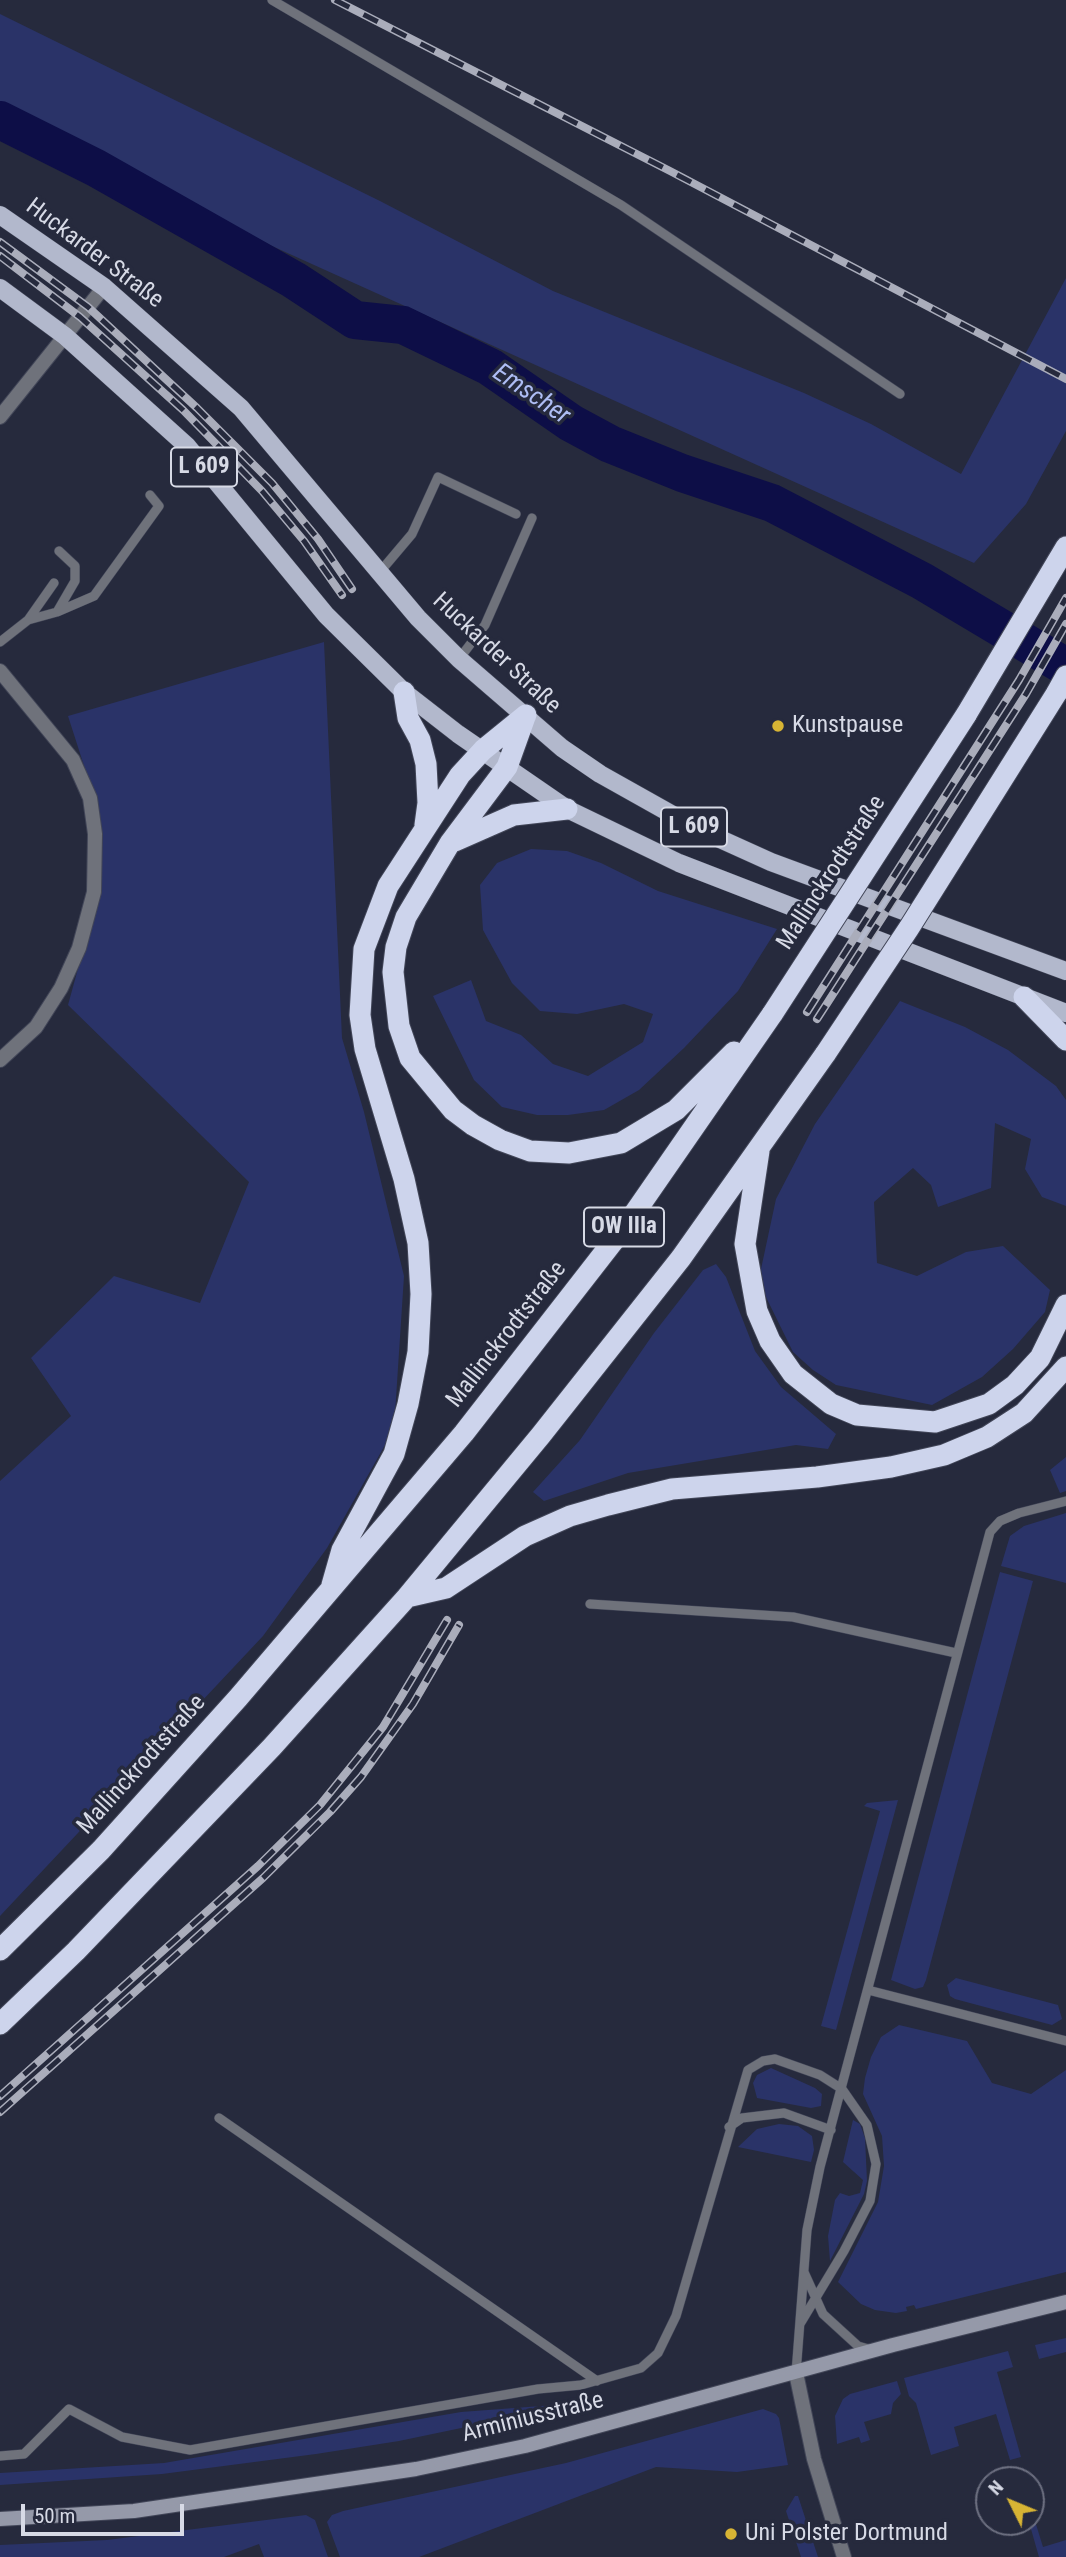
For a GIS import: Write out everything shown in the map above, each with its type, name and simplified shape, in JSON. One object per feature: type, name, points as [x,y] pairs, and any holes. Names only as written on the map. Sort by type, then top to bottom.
[{"type":"highway","name":"Mallinckrodtstraße","points":[[0,1950],[101,1850],[330,1594],[464,1433],[628,1221],[773,1013],[966,715],[1066,547]]},
{"type":"highway","points":[[0,2024],[76,1951],[272,1747],[407,1597],[673,1269],[760,1149],[909,928],[1066,676]]},
{"type":"highway","points":[[404,692],[408,718],[420,740],[426,764],[428,803],[424,828]]},
{"type":"highway","points":[[526,715],[507,767],[450,843],[422,886],[406,917],[396,947],[394,984],[399,1026],[410,1058],[433,1088],[463,1117],[500,1140],[530,1151],[569,1153],[621,1143],[676,1110],[773,1013]]},
{"type":"highway","points":[[330,1594],[342,1550],[394,1454],[408,1404],[418,1352],[421,1294],[418,1243],[404,1179],[365,1049],[360,979],[370,926],[388,886],[460,775],[483,750],[526,715]]},
{"type":"highway","points":[[450,843],[514,815],[567,809]]},
{"type":"highway","points":[[1024,997],[1066,1040]]},
{"type":"highway","points":[[760,1149],[745,1244],[757,1311],[770,1340],[793,1374],[831,1404],[857,1415],[935,1422],[989,1404],[1015,1385],[1040,1358],[1066,1305]]},
{"type":"highway","points":[[407,1597],[446,1588],[525,1536],[570,1516],[608,1505],[672,1489],[817,1477],[891,1467],[944,1455],[987,1437],[1024,1413],[1066,1367]]},
{"type":"main road","name":"Huckarder Straße","points":[[0,215],[104,287],[241,408],[379,573],[459,659],[562,748],[600,774],[698,829],[771,862],[1066,971]]},
{"type":"main road","name":"L 609","points":[[0,288],[65,336],[187,446],[326,615],[404,692],[567,809],[679,863],[1066,1013]]},
{"type":"street","points":[[0,417],[104,287]]},
{"type":"street","points":[[0,671],[73,760],[90,798],[95,834],[94,892],[79,948],[61,988],[36,1027],[0,1060]]},
{"type":"street","name":"Arminiusstraße","points":[[0,2519],[134,2511],[416,2469],[525,2446],[873,2350],[1066,2302]]},
{"type":"street","points":[[796,2373],[814,2459],[844,2557]]},
{"type":"lane","points":[[272,0],[621,205],[900,394]]},
{"type":"lane","points":[[379,573],[412,534],[438,477],[516,514]]},
{"type":"lane","points":[[28,620],[57,612],[94,596],[159,506],[150,495]]},
{"type":"lane","points":[[459,659],[485,625],[532,518]]},
{"type":"lane","points":[[57,612],[75,581],[75,566],[59,551]]},
{"type":"lane","points":[[0,642],[28,620],[54,583]]},
{"type":"lane","points":[[796,2373],[803,2270],[815,2189],[990,1532],[1000,1521],[1018,1513],[1066,1502]]},
{"type":"lane","points":[[590,1604],[793,1617],[957,1653]]},
{"type":"lane","points":[[868,1990],[1066,2041]]},
{"type":"lane","points":[[0,2456],[24,2454],[69,2409],[122,2437],[190,2450],[597,2381],[641,2368],[658,2353],[668,2336],[748,2070],[763,2061],[789,2062],[842,2089],[867,2125],[874,2150],[876,2179],[870,2202],[800,2324]]},
{"type":"lane","points":[[729,2127],[742,2118],[784,2113],[831,2130]]},
{"type":"lane","points":[[219,2118],[597,2381]]},
{"type":"lane","points":[[803,2270],[823,2314],[858,2346],[873,2350]]},
{"type":"shaded area","points":[[0,14],[380,201],[553,291],[804,393],[871,424],[961,474],[1066,278],[1066,431],[1026,504],[974,563],[272,246],[0,104]]},
{"type":"shaded area","points":[[324,642],[342,1038],[364,1112],[404,1276],[394,1429],[327,1548],[263,1636],[0,1916],[0,1481],[71,1416],[31,1358],[114,1276],[200,1303],[249,1182],[68,1005],[98,896],[96,803],[68,716]]},
{"type":"shaded area","points":[[531,849],[567,851],[601,863],[658,891],[777,929],[738,991],[684,1048],[639,1090],[604,1110],[568,1115],[537,1115],[502,1107],[474,1080],[433,996],[471,980],[486,1021],[521,1035],[553,1064],[588,1076],[643,1042],[653,1014],[624,1004],[577,1014],[540,1011],[512,983],[483,930],[480,885],[497,863]]},
{"type":"shaded area","points":[[900,1001],[965,1027],[1008,1050],[1056,1086],[1066,1100],[1066,1206],[1042,1197],[1025,1169],[1031,1139],[995,1123],[991,1188],[938,1207],[931,1185],[913,1168],[874,1202],[877,1263],[917,1276],[966,1252],[1003,1246],[1050,1290],[1045,1312],[1013,1349],[982,1377],[932,1405],[836,1385],[813,1370],[793,1352],[762,1289],[761,1269],[776,1199],[815,1124]]},
{"type":"shaded area","points":[[716,1264],[726,1277],[755,1351],[781,1387],[836,1434],[828,1449],[796,1445],[628,1473],[544,1501],[533,1492],[580,1440],[654,1333],[703,1270]]},
{"type":"shaded area","points":[[1066,1457],[1066,1491],[1060,1493],[1050,1470]]},
{"type":"shaded area","points":[[1066,1513],[1066,1583],[1001,1566],[1010,1536],[1024,1526]]},
{"type":"shaded area","points":[[1000,1572],[1033,1581],[926,1980],[923,1987],[915,1989],[891,1980]]},
{"type":"shaded area","points":[[898,1800],[836,2030],[821,2026],[880,1811],[864,1806],[867,1803]]},
{"type":"shaded area","points":[[956,1978],[1058,2005],[1062,2019],[1052,2025],[955,1999],[950,1996],[947,1985]]},
{"type":"shaded area","points":[[899,2025],[967,2041],[992,2083],[1031,2094],[1066,2070],[1066,2272],[916,2309],[914,2305],[906,2307],[907,2311],[896,2313],[875,2310],[861,2304],[838,2282],[878,2202],[884,2166],[882,2136],[863,2094],[865,2078],[881,2037]]},
{"type":"shaded area","points":[[771,2068],[815,2088],[822,2094],[821,2106],[811,2108],[757,2098],[753,2083],[757,2075]]},
{"type":"shaded area","points":[[853,2120],[860,2124],[865,2138],[867,2181],[864,2194],[830,2261],[828,2236],[835,2200],[840,2193],[849,2196],[860,2193],[863,2180],[843,2162]]},
{"type":"shaded area","points":[[779,2124],[798,2126],[812,2136],[814,2150],[811,2162],[738,2147],[757,2129]]},
{"type":"shaded area","points":[[1066,2338],[1066,2352],[1039,2359],[1035,2345]]},
{"type":"shaded area","points":[[1008,2351],[1013,2367],[997,2372],[1021,2457],[1010,2460],[996,2414],[954,2427],[959,2446],[931,2455],[916,2403],[909,2396],[904,2378]]},
{"type":"shaded area","points":[[897,2381],[901,2394],[893,2403],[891,2414],[864,2422],[870,2440],[861,2443],[859,2437],[837,2444],[835,2416],[843,2399],[850,2394]]},
{"type":"shaded area","points":[[581,2403],[399,2441],[316,2454],[162,2474],[0,2485],[0,2473],[164,2463],[461,2412]]},
{"type":"shaded area","points":[[763,2409],[779,2418],[788,2465],[737,2472],[656,2467],[419,2557],[340,2557],[327,2522],[332,2515],[343,2511],[566,2463]]},
{"type":"shaded area","points":[[795,2496],[798,2496],[818,2557],[801,2557],[786,2511]]},
{"type":"shaded area","points":[[306,2515],[315,2520],[328,2557],[264,2557],[259,2544],[224,2557],[0,2557],[0,2545],[107,2540]]},
{"type":"shaded area","points":[[1033,2536],[1040,2536],[1043,2547],[1066,2540],[1066,2557],[1039,2557]]},
{"type":"waterway","name":"Emscher","points":[[0,120],[96,168],[294,280],[355,320],[403,325],[490,367],[571,423],[610,444],[682,473],[772,503],[922,581],[1066,667]]},
{"type":"railway","points":[[335,0],[670,171],[1066,379]]},
{"type":"railway","points":[[0,242],[88,307],[197,408],[272,483],[318,539],[352,589]]},
{"type":"railway","points":[[0,256],[80,317],[183,410],[262,491],[304,541],[342,595]]},
{"type":"railway","points":[[807,1012],[1019,680],[1066,598]]},
{"type":"railway","points":[[817,1019],[1026,694],[1066,624]]},
{"type":"railway","points":[[0,2096],[258,1866],[320,1805],[383,1727],[447,1620]]},
{"type":"railway","points":[[0,2112],[263,1878],[330,1812],[361,1777],[413,1704],[459,1625]]},
{"type":"place","name":"Kunstpause","points":[[778,726]]},
{"type":"place","name":"Uni Polster Dortmund","points":[[731,2534]]}]
